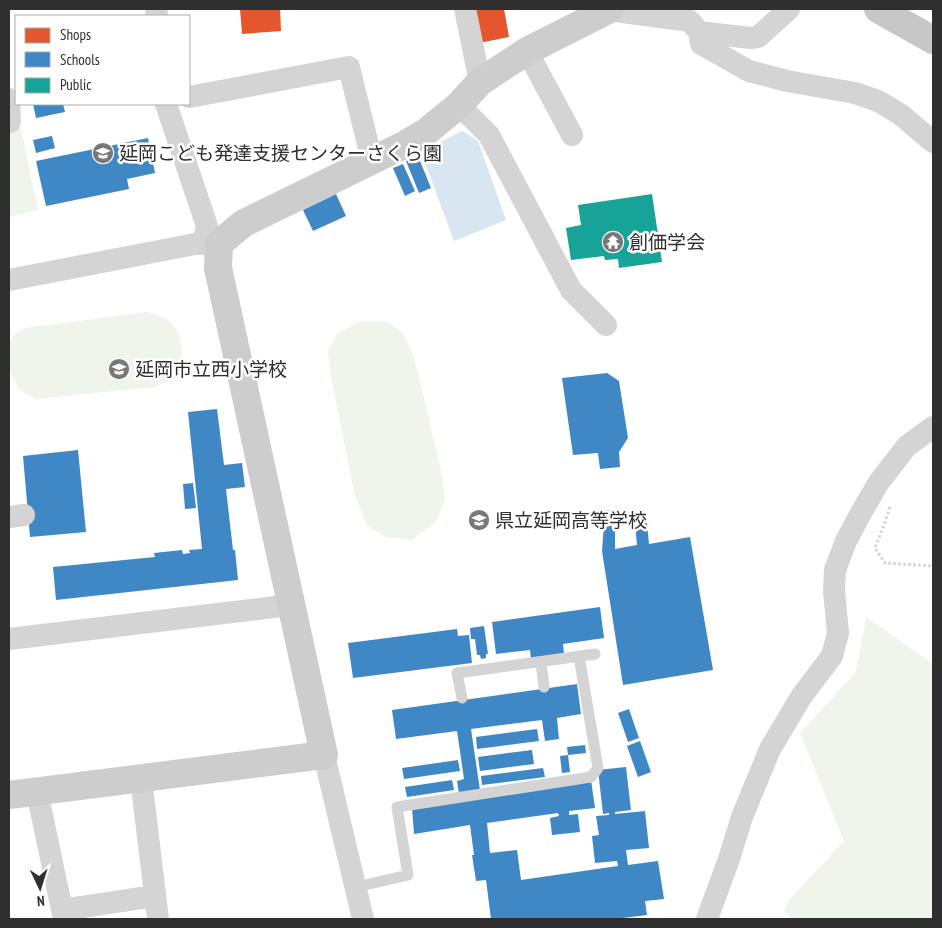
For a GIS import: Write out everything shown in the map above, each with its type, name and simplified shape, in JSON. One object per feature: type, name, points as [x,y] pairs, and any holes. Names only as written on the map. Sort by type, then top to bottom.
[{"type":"main road","points":[[878,9],[933,40]]},
{"type":"street","points":[[465,9],[480,82]]},
{"type":"street","points":[[699,32],[750,38],[758,37],[789,9]]},
{"type":"street","points":[[9,280],[195,244],[211,244],[244,223],[404,145],[426,132],[460,105],[480,82],[527,51],[603,11],[690,21],[699,32],[701,44],[749,71],[787,81],[854,93],[878,101],[900,114],[933,142]]},
{"type":"street","points":[[527,51],[572,134]]},
{"type":"street","points":[[190,97],[349,67],[372,161]]},
{"type":"street","points":[[9,99],[9,122]]},
{"type":"street","points":[[166,105],[207,226],[218,268],[324,755],[363,919]]},
{"type":"street","points":[[460,105],[489,135],[571,290],[606,325]]},
{"type":"street","points":[[707,919],[742,817],[770,749],[801,697],[832,656],[838,633],[834,591],[835,570],[846,541],[879,482],[907,446],[933,427]]},
{"type":"street","points":[[9,639],[291,605]]},
{"type":"street","points":[[9,795],[324,755]]},
{"type":"street","points":[[141,779],[158,919]]},
{"type":"street","points":[[36,792],[63,915],[156,896]]},
{"type":"lane","points":[[462,698],[457,673],[596,654]]},
{"type":"lane","points":[[356,887],[408,875],[397,807],[591,777],[598,768],[579,656]]},
{"type":"lane","points":[[541,662],[544,686]]},
{"type":"path","points":[[892,498],[875,548],[885,563],[933,566]]},
{"type":"shaded area","points":[[21,128],[38,210],[9,217],[9,130]]},
{"type":"shaded area","points":[[462,131],[478,141],[506,220],[454,241],[421,152]]},
{"type":"shaded area","points":[[147,312],[160,316],[171,323],[179,335],[182,350],[180,365],[166,382],[155,387],[37,399],[20,389],[12,377],[8,362],[9,347],[15,334],[25,328]]},
{"type":"shaded area","points":[[359,321],[385,321],[402,332],[414,356],[441,471],[445,499],[436,522],[412,540],[385,537],[367,526],[355,496],[331,377],[328,350],[338,333]]},
{"type":"shaded area","points":[[866,617],[933,664],[933,919],[791,919],[784,911],[789,900],[844,841],[800,733],[856,672]]},
{"type":"building: Shops","points":[[240,9],[280,9],[281,31],[242,34]]},
{"type":"building: Shops","points":[[473,9],[504,9],[509,37],[479,43]]},
{"type":"building: Schools","points":[[33,105],[63,105],[65,112],[36,118]]},
{"type":"building: Schools","points":[[52,136],[55,148],[36,153],[33,140]]},
{"type":"building: Schools","name":"延岡こども発達支援センターさくら園","points":[[148,138],[155,173],[127,179],[129,189],[46,206],[36,161]]},
{"type":"building: Schools","points":[[418,156],[431,188],[419,193],[406,161]]},
{"type":"building: Schools","points":[[403,164],[415,191],[405,196],[393,168]]},
{"type":"building: Schools","points":[[336,194],[346,216],[313,231],[303,210]]},
{"type":"building: Schools","points":[[607,373],[619,381],[628,438],[619,452],[620,467],[600,469],[598,453],[573,455],[562,378]]},
{"type":"building: Schools","points":[[217,409],[224,465],[242,463],[245,487],[226,489],[238,580],[56,600],[53,567],[155,557],[154,553],[182,550],[183,554],[190,553],[189,550],[202,549],[188,412]]},
{"type":"building: Schools","points":[[78,450],[86,532],[30,537],[23,456]]},
{"type":"building: Schools","points":[[193,483],[196,508],[185,509],[183,484]]},
{"type":"building: Schools","points":[[605,510],[646,514],[649,544],[690,537],[713,670],[623,685],[602,551]],"holes":[[[615,522],[635,524],[637,545],[615,549]]]},
{"type":"building: Schools","points":[[600,607],[604,638],[563,644],[564,654],[531,659],[530,650],[496,654],[492,622]]},
{"type":"building: Schools","points":[[484,626],[488,654],[486,654],[486,658],[481,659],[480,655],[477,655],[475,639],[471,639],[470,628]]},
{"type":"building: Schools","points":[[457,629],[458,636],[469,635],[472,663],[353,678],[348,643]]},
{"type":"building: Schools","points":[[577,684],[581,714],[557,718],[559,739],[545,741],[542,720],[471,729],[481,797],[591,780],[595,808],[569,811],[569,815],[578,814],[580,832],[552,835],[550,818],[559,816],[558,813],[487,823],[490,853],[517,850],[521,880],[618,866],[617,861],[595,863],[592,836],[599,835],[596,816],[609,815],[609,813],[603,814],[598,770],[626,767],[631,810],[615,812],[615,814],[645,811],[649,848],[626,850],[628,865],[658,861],[664,899],[645,901],[647,915],[615,919],[491,919],[486,880],[476,881],[470,825],[414,834],[412,808],[460,800],[457,781],[464,779],[457,731],[396,739],[392,710]]},
{"type":"building: Schools","points":[[629,709],[639,738],[628,742],[618,713]]},
{"type":"building: Schools","points":[[537,729],[539,741],[477,749],[476,737]]},
{"type":"building: Schools","points":[[640,741],[651,772],[638,777],[627,746]]},
{"type":"building: Schools","points":[[585,745],[586,753],[568,755],[567,747]]},
{"type":"building: Schools","points":[[532,750],[534,764],[480,771],[478,757]]},
{"type":"building: Schools","points":[[568,755],[570,772],[562,773],[560,756]]},
{"type":"building: Schools","points":[[458,760],[460,771],[404,779],[402,768]]},
{"type":"building: Schools","points":[[543,768],[545,777],[482,785],[481,776]]},
{"type":"building: Schools","points":[[452,780],[454,790],[407,797],[405,787]]},
{"type":"building: Public","name":"創価学会","points":[[652,194],[662,262],[619,268],[618,259],[605,260],[604,256],[571,260],[566,228],[581,225],[578,205]]},
{"type":"place","name":"延岡こども発達支援センターさくら園","points":[[103,153]]},
{"type":"place","name":"創価学会","points":[[613,242]]},
{"type":"place","name":"延岡市立西小学校","points":[[119,369]]},
{"type":"place","name":"県立延岡高等学校","points":[[479,520]]}]
